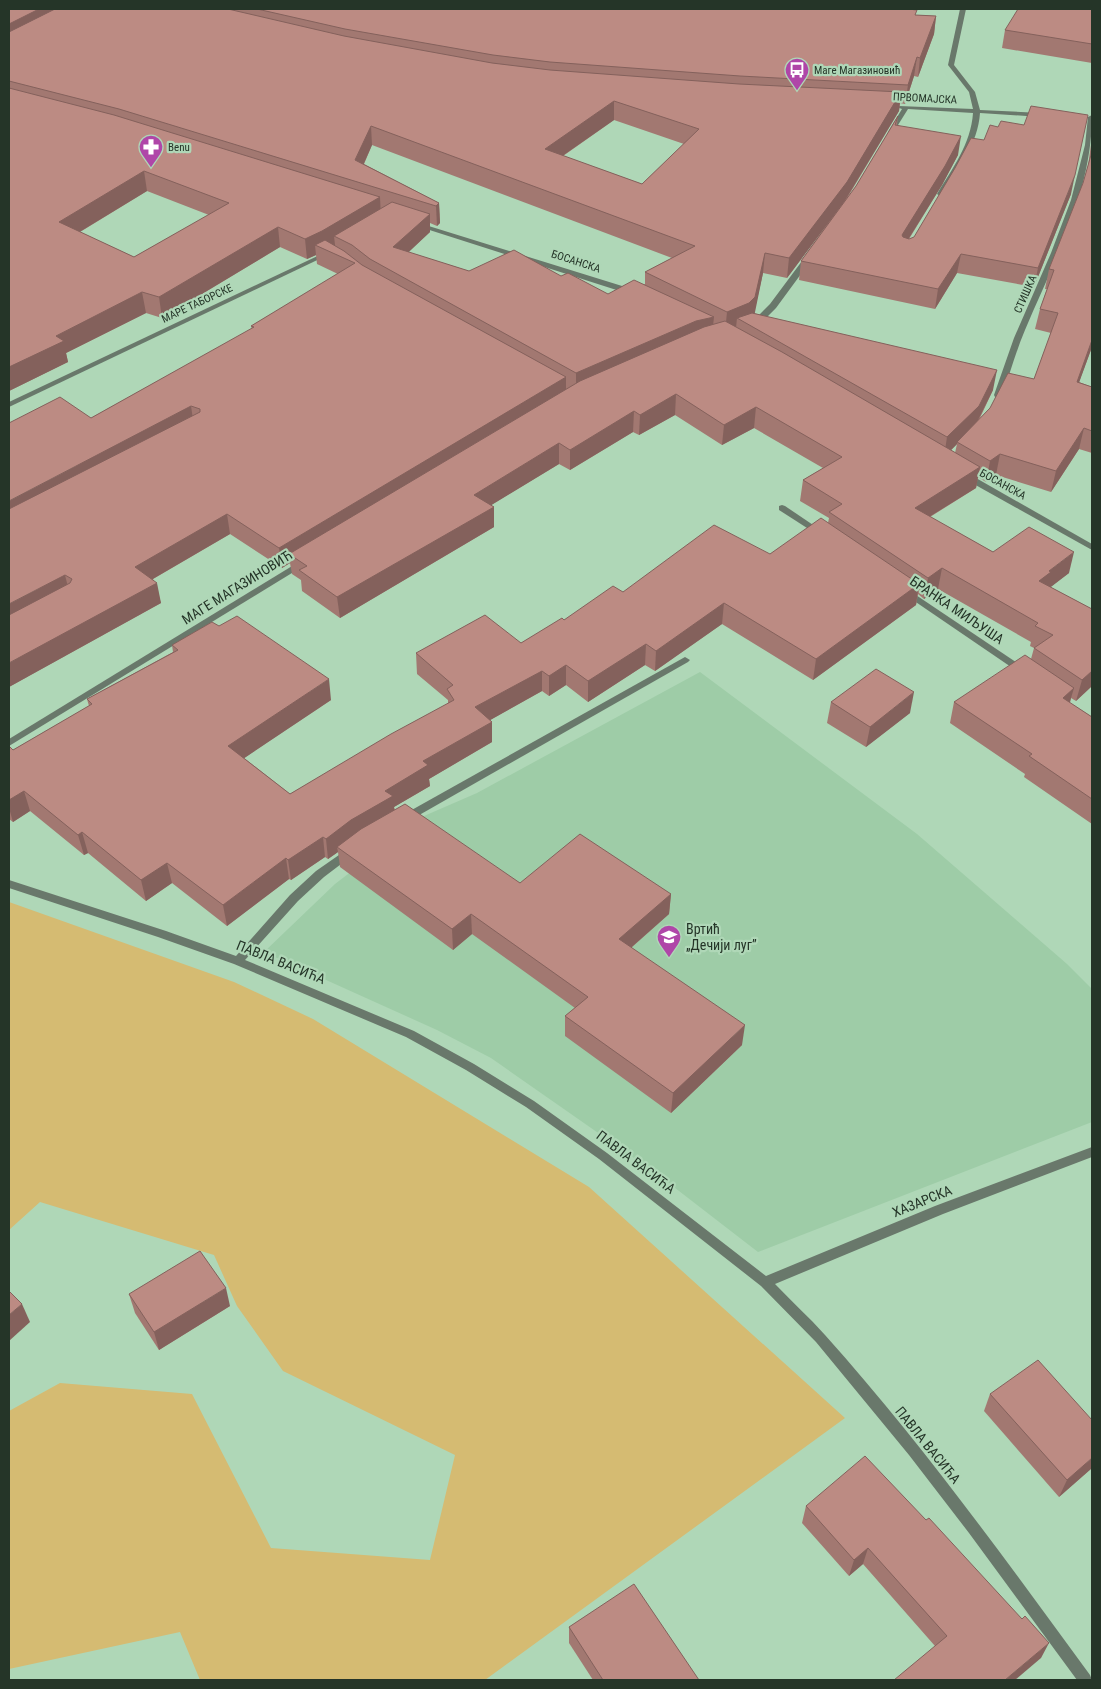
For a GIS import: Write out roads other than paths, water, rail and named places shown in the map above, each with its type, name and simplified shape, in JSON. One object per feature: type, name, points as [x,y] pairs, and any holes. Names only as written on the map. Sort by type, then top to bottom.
[{"type":"street","points":[[937,199],[972,135],[977,111],[974,96],[969,87],[951,65],[963,9]]},
{"type":"street","name":"ПРВОМАЈСКА","points":[[896,107],[1053,115]]},
{"type":"street","points":[[887,140],[906,107]]},
{"type":"street","points":[[1082,117],[1092,117]]},
{"type":"street","name":"СТИШКА","points":[[994,404],[1020,332],[1066,227],[1088,147],[1092,117]]},
{"type":"street","name":"БОСАНСКА","points":[[408,221],[617,286],[640,296]]},
{"type":"street","name":"МАРЕ ТАБОРСКЕ","points":[[9,405],[335,249]]},
{"type":"street","points":[[751,327],[773,306],[814,251]]},
{"type":"street","points":[[327,254],[334,258]]},
{"type":"street","name":"БОСАНСКА","points":[[959,472],[1092,547]]},
{"type":"street","points":[[782,508],[831,541]]},
{"type":"street","name":"МАГЕ МАГАЗИНОВИЋ","points":[[9,744],[311,557]]},
{"type":"street","name":"БРАНКА МИЉУША","points":[[897,585],[1035,679]]},
{"type":"street","points":[[392,826],[685,660]]},
{"type":"street","points":[[238,962],[294,898],[320,874],[358,845]]},
{"type":"street","name":"ПАВЛА ВАСИЋА","points":[[9,884],[162,934],[238,962],[410,1034],[470,1066],[530,1104],[603,1156],[765,1282],[820,1338],[914,1451],[974,1528],[1085,1680]]},
{"type":"street","name":"ХАЗАРСКА","points":[[765,1282],[939,1210],[1092,1152]]},
{"type":"place","name":"Маге Магазиновић","points":[[797,91]]},
{"type":"place","name":"Benu","points":[[151,168]]},
{"type":"place","name":"Вртић „Дечији луг”","points":[[669,958]]}]
